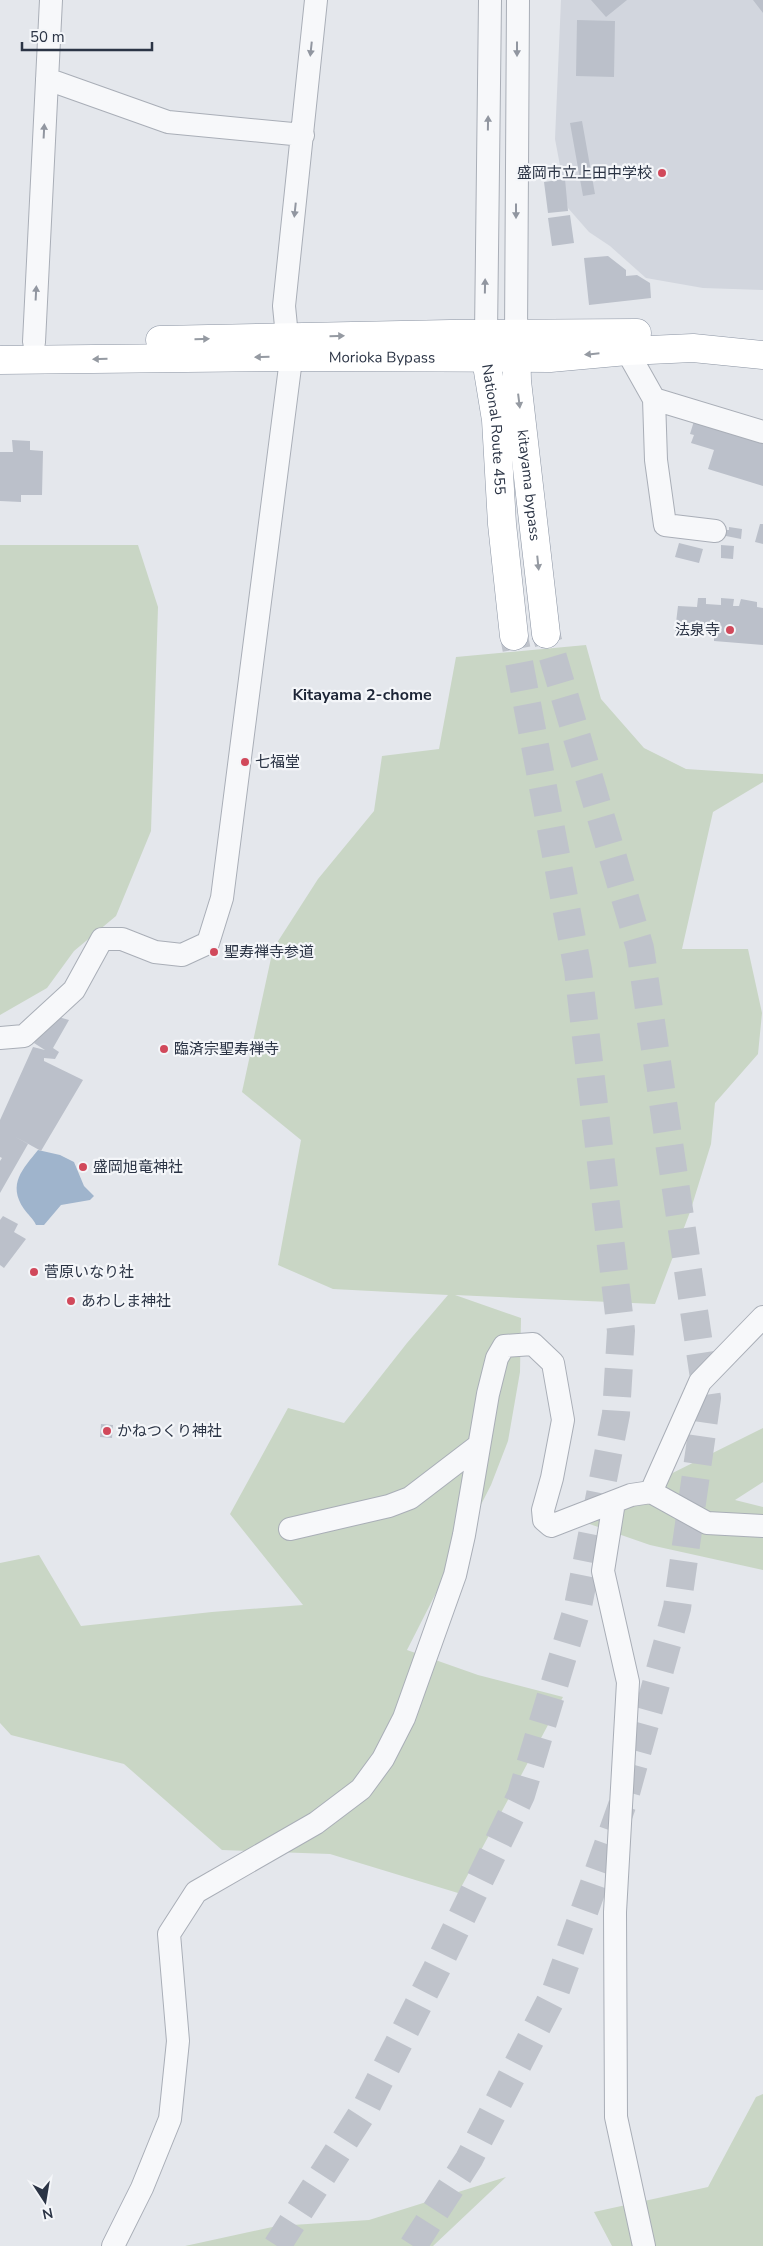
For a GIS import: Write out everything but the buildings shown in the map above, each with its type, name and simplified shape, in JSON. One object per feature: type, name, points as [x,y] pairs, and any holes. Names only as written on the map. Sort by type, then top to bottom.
[{"type":"highway","name":"Morioka Bypass","points":[[0,342],[289,347],[516,347],[649,333],[763,338]]},
{"type":"highway","name":"Morioka Bypass","points":[[0,360],[289,347]]},
{"type":"highway","name":"kitayama bypass","points":[[486,347],[496,420],[502,524],[514,636]]},
{"type":"highway","name":"Morioka Bypass","points":[[516,347],[550,358],[627,350],[693,348],[763,355]]},
{"type":"highway","name":"kitayama bypass","points":[[516,347],[546,634]]},
{"type":"street","points":[[34,342],[51,0]]},
{"type":"street","points":[[0,1038],[24,1036],[74,990],[102,939],[122,939],[154,952],[182,955],[208,943],[222,898],[290,368],[284,306],[316,0]]},
{"type":"street","points":[[486,347],[490,0]]},
{"type":"street","points":[[516,347],[518,0]]},
{"type":"street","points":[[47,78],[168,122],[303,135]]},
{"type":"street","points":[[627,350],[654,399],[656,460],[665,525],[715,531]]},
{"type":"street","points":[[654,399],[763,432]]},
{"type":"street","points":[[651,1492],[700,1382],[763,1317]]},
{"type":"street","points":[[113,2246],[142,2188],[170,2119],[178,2041],[169,1934],[196,1892],[316,1823],[361,1788],[383,1759],[404,1718],[455,1575],[496,1358],[504,1346],[533,1344],[553,1363],[563,1420],[552,1478],[543,1510],[544,1520],[551,1526],[557,1526],[631,1495],[651,1492],[707,1524],[763,1526]]},
{"type":"street","points":[[290,1529],[389,1506],[410,1498],[478,1446]]},
{"type":"street","points":[[614,1502],[603,1571],[628,1682],[615,1912],[616,2117],[644,2246]]},
{"type":"shaded area","name":"盛岡市立上田中学校","points":[[561,0],[763,0],[763,290],[703,288],[646,278],[610,246],[589,232],[568,208],[555,139]]},
{"type":"green space","points":[[0,545],[138,545],[158,607],[151,831],[116,916],[74,951],[47,988],[0,1015]]},
{"type":"green space","points":[[586,645],[601,699],[644,748],[686,769],[763,774],[763,782],[713,812],[682,949],[748,949],[762,1013],[758,1054],[715,1103],[711,1144],[690,1212],[655,1304],[455,1295],[521,1318],[520,1372],[508,1441],[491,1485],[407,1650],[478,1675],[563,1697],[458,1893],[330,1854],[222,1850],[124,1764],[11,1735],[0,1723],[0,1563],[39,1555],[81,1626],[212,1612],[303,1605],[230,1514],[288,1408],[344,1423],[407,1343],[448,1295],[333,1289],[278,1265],[301,1140],[242,1092],[273,949],[318,879],[374,811],[382,756],[439,749],[456,657]]},
{"type":"green space","points":[[763,1428],[763,1482],[735,1500],[763,1507],[763,1570],[650,1545],[578,1520]]},
{"type":"green space","points":[[763,2094],[763,2246],[612,2246],[594,2212],[708,2187],[756,2097]]},
{"type":"green space","points":[[506,2177],[433,2246],[185,2246],[277,2226],[369,2220]]},
{"type":"water","points":[[38,1150],[60,1155],[74,1162],[84,1186],[94,1196],[90,1200],[61,1205],[44,1225],[36,1225],[24,1209],[17,1192],[17,1184],[22,1170]]},
{"type":"tunnel","points":[[413,2246],[469,2159],[556,1990],[624,1800],[677,1608],[707,1398],[640,948],[546,634]]},
{"type":"tunnel","points":[[277,2246],[365,2109],[437,1968],[521,1795],[578,1606],[616,1414],[621,1331],[578,970],[514,636]]},
{"type":"place","name":"盛岡市立上田中学校","points":[[662,173]]},
{"type":"place","name":"法泉寺","points":[[730,630]]},
{"type":"place","name":"七福堂","points":[[245,762]]},
{"type":"place","name":"聖寿禅寺参道","points":[[214,952]]},
{"type":"place","name":"臨済宗聖寿禅寺","points":[[164,1049]]},
{"type":"place","name":"盛岡旭竜神社","points":[[83,1167]]},
{"type":"place","name":"菅原いなり社","points":[[34,1272]]},
{"type":"place","name":"あわしま神社","points":[[71,1301]]},
{"type":"place","name":"かねつくり神社","points":[[107,1431]]},
{"type":"district","name":"Kitayama 2-chome","points":[[362,695]]}]
